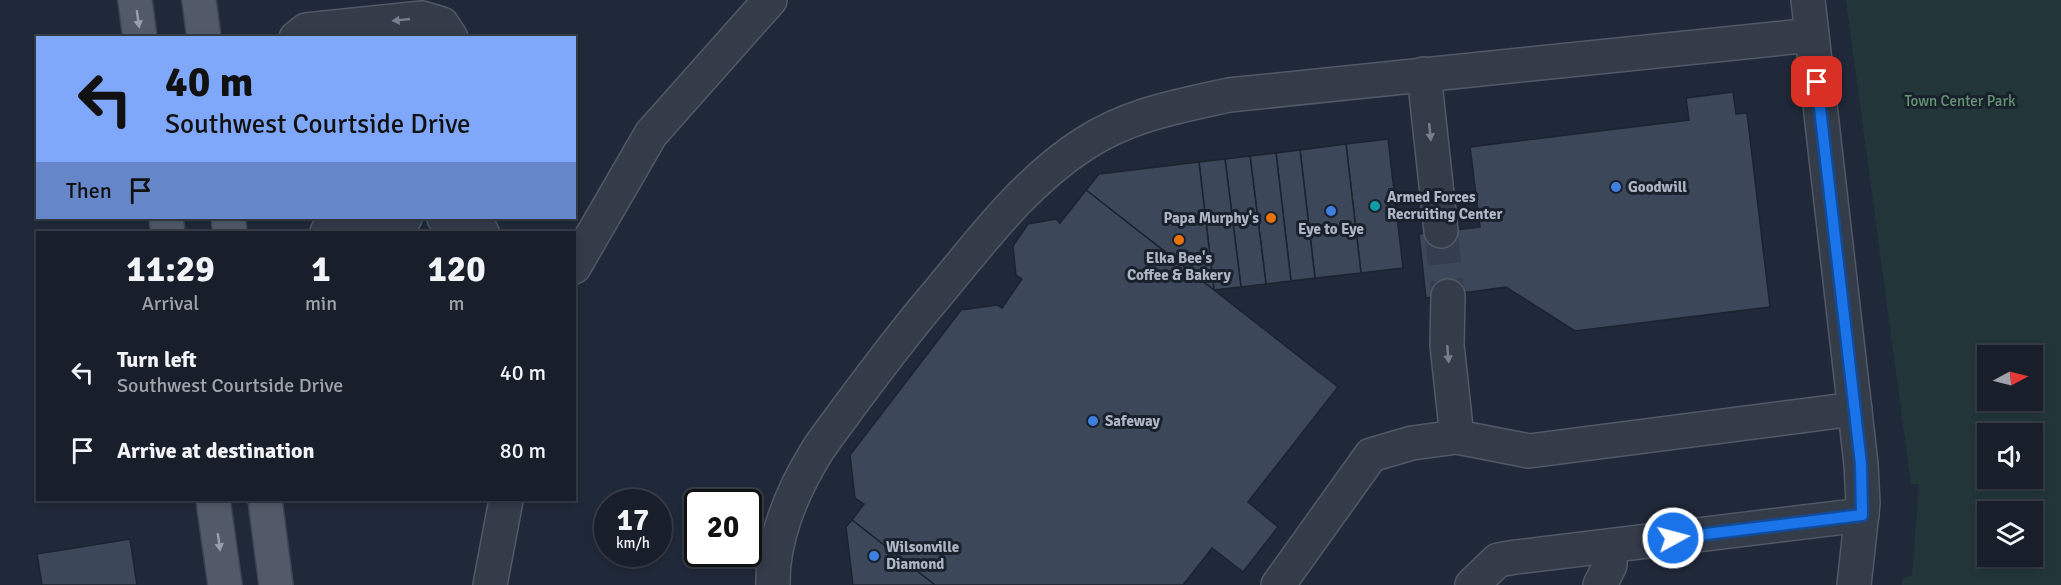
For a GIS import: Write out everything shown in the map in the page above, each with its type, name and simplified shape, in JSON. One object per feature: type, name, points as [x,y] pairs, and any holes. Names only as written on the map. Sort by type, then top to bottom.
[{"type":"main road","points":[[135,0],[140,36]]},
{"type":"main road","points":[[199,0],[204,36]]},
{"type":"main road","points":[[213,501],[225,585]]},
{"type":"main road","points":[[265,501],[276,585]]},
{"type":"street","points":[[576,264],[651,134],[770,0]]},
{"type":"street","points":[[1808,0],[1861,464],[1862,515],[1854,585]]},
{"type":"street","points":[[298,36],[306,30],[422,18],[442,24],[451,36]]},
{"type":"street","points":[[773,585],[775,561],[786,513],[814,456],[893,346],[983,239],[1047,170],[1085,143],[1119,125],[1157,110],[1229,95],[1812,35]]},
{"type":"street","points":[[1424,74],[1441,231]]},
{"type":"street","points":[[329,231],[343,225],[396,219]]},
{"type":"street","points":[[447,219],[479,231]]},
{"type":"street","points":[[1448,296],[1447,345],[1457,438]]},
{"type":"street","points":[[1278,585],[1371,455],[1412,443],[1457,438],[1528,451],[1855,409]]},
{"type":"street","points":[[490,585],[506,501]]},
{"type":"street","points":[[1472,585],[1498,560],[1862,515]]},
{"type":"street","points":[[1600,585],[1610,565],[1610,546]]},
{"type":"green space","name":"Town Center Park","points":[[1846,0],[2061,0],[2061,585],[1902,585],[1903,577],[1912,576],[1919,484],[1911,484]]},
{"type":"building","name":"Goodwill","points":[[1733,92],[1736,114],[1747,113],[1770,307],[1575,331],[1506,287],[1426,298],[1419,234],[1480,227],[1470,147],[1689,120],[1686,98]]},
{"type":"building","name":"Armed Forces Recruiting Center","points":[[1388,139],[1403,268],[1361,273],[1346,144]]},
{"type":"building","name":"Eye to Eye","points":[[1346,144],[1361,273],[1315,278],[1300,150]]},
{"type":"building","points":[[1300,150],[1315,278],[1291,281],[1276,153]]},
{"type":"building","name":"Papa Murphy's","points":[[1276,153],[1291,281],[1266,284],[1250,156]]},
{"type":"building","points":[[1250,156],[1266,284],[1241,287],[1225,159]]},
{"type":"building","points":[[1225,159],[1241,287],[1214,290],[1199,162]]},
{"type":"building","name":"Elka Bee's Coffee & Bakery","points":[[1199,162],[1214,290],[1086,190],[1099,174]]},
{"type":"building","name":"Safeway","points":[[1086,190],[1338,387],[1248,502],[1278,527],[1243,572],[1212,548],[1183,585],[935,585],[852,520],[864,504],[855,498],[850,455],[961,310],[997,305],[1002,308],[1022,279],[1016,275],[1013,246],[1028,224],[1056,219],[1060,223]]},
{"type":"building","name":"Wilsonville Diamond","points":[[852,520],[935,585],[853,585],[846,527]]},
{"type":"building","points":[[130,539],[137,585],[42,585],[37,554]]},
{"type":"tunnel","points":[[1441,231],[1448,296]]},
{"type":"place","name":"Goodwill","points":[[1616,187]]},
{"type":"place","name":"Armed Forces Recruiting Center","points":[[1375,206]]},
{"type":"place","name":"Eye to Eye","points":[[1331,211]]},
{"type":"place","name":"Papa Murphy's","points":[[1271,218]]},
{"type":"place","name":"Elka Bee's Coffee & Bakery","points":[[1179,240]]},
{"type":"place","name":"Safeway","points":[[1093,421]]},
{"type":"place","name":"Wilsonville Diamond","points":[[874,556]]},
{"type":"route","points":[[1673,538],[1862,515],[1861,464],[1817,82]]}]
